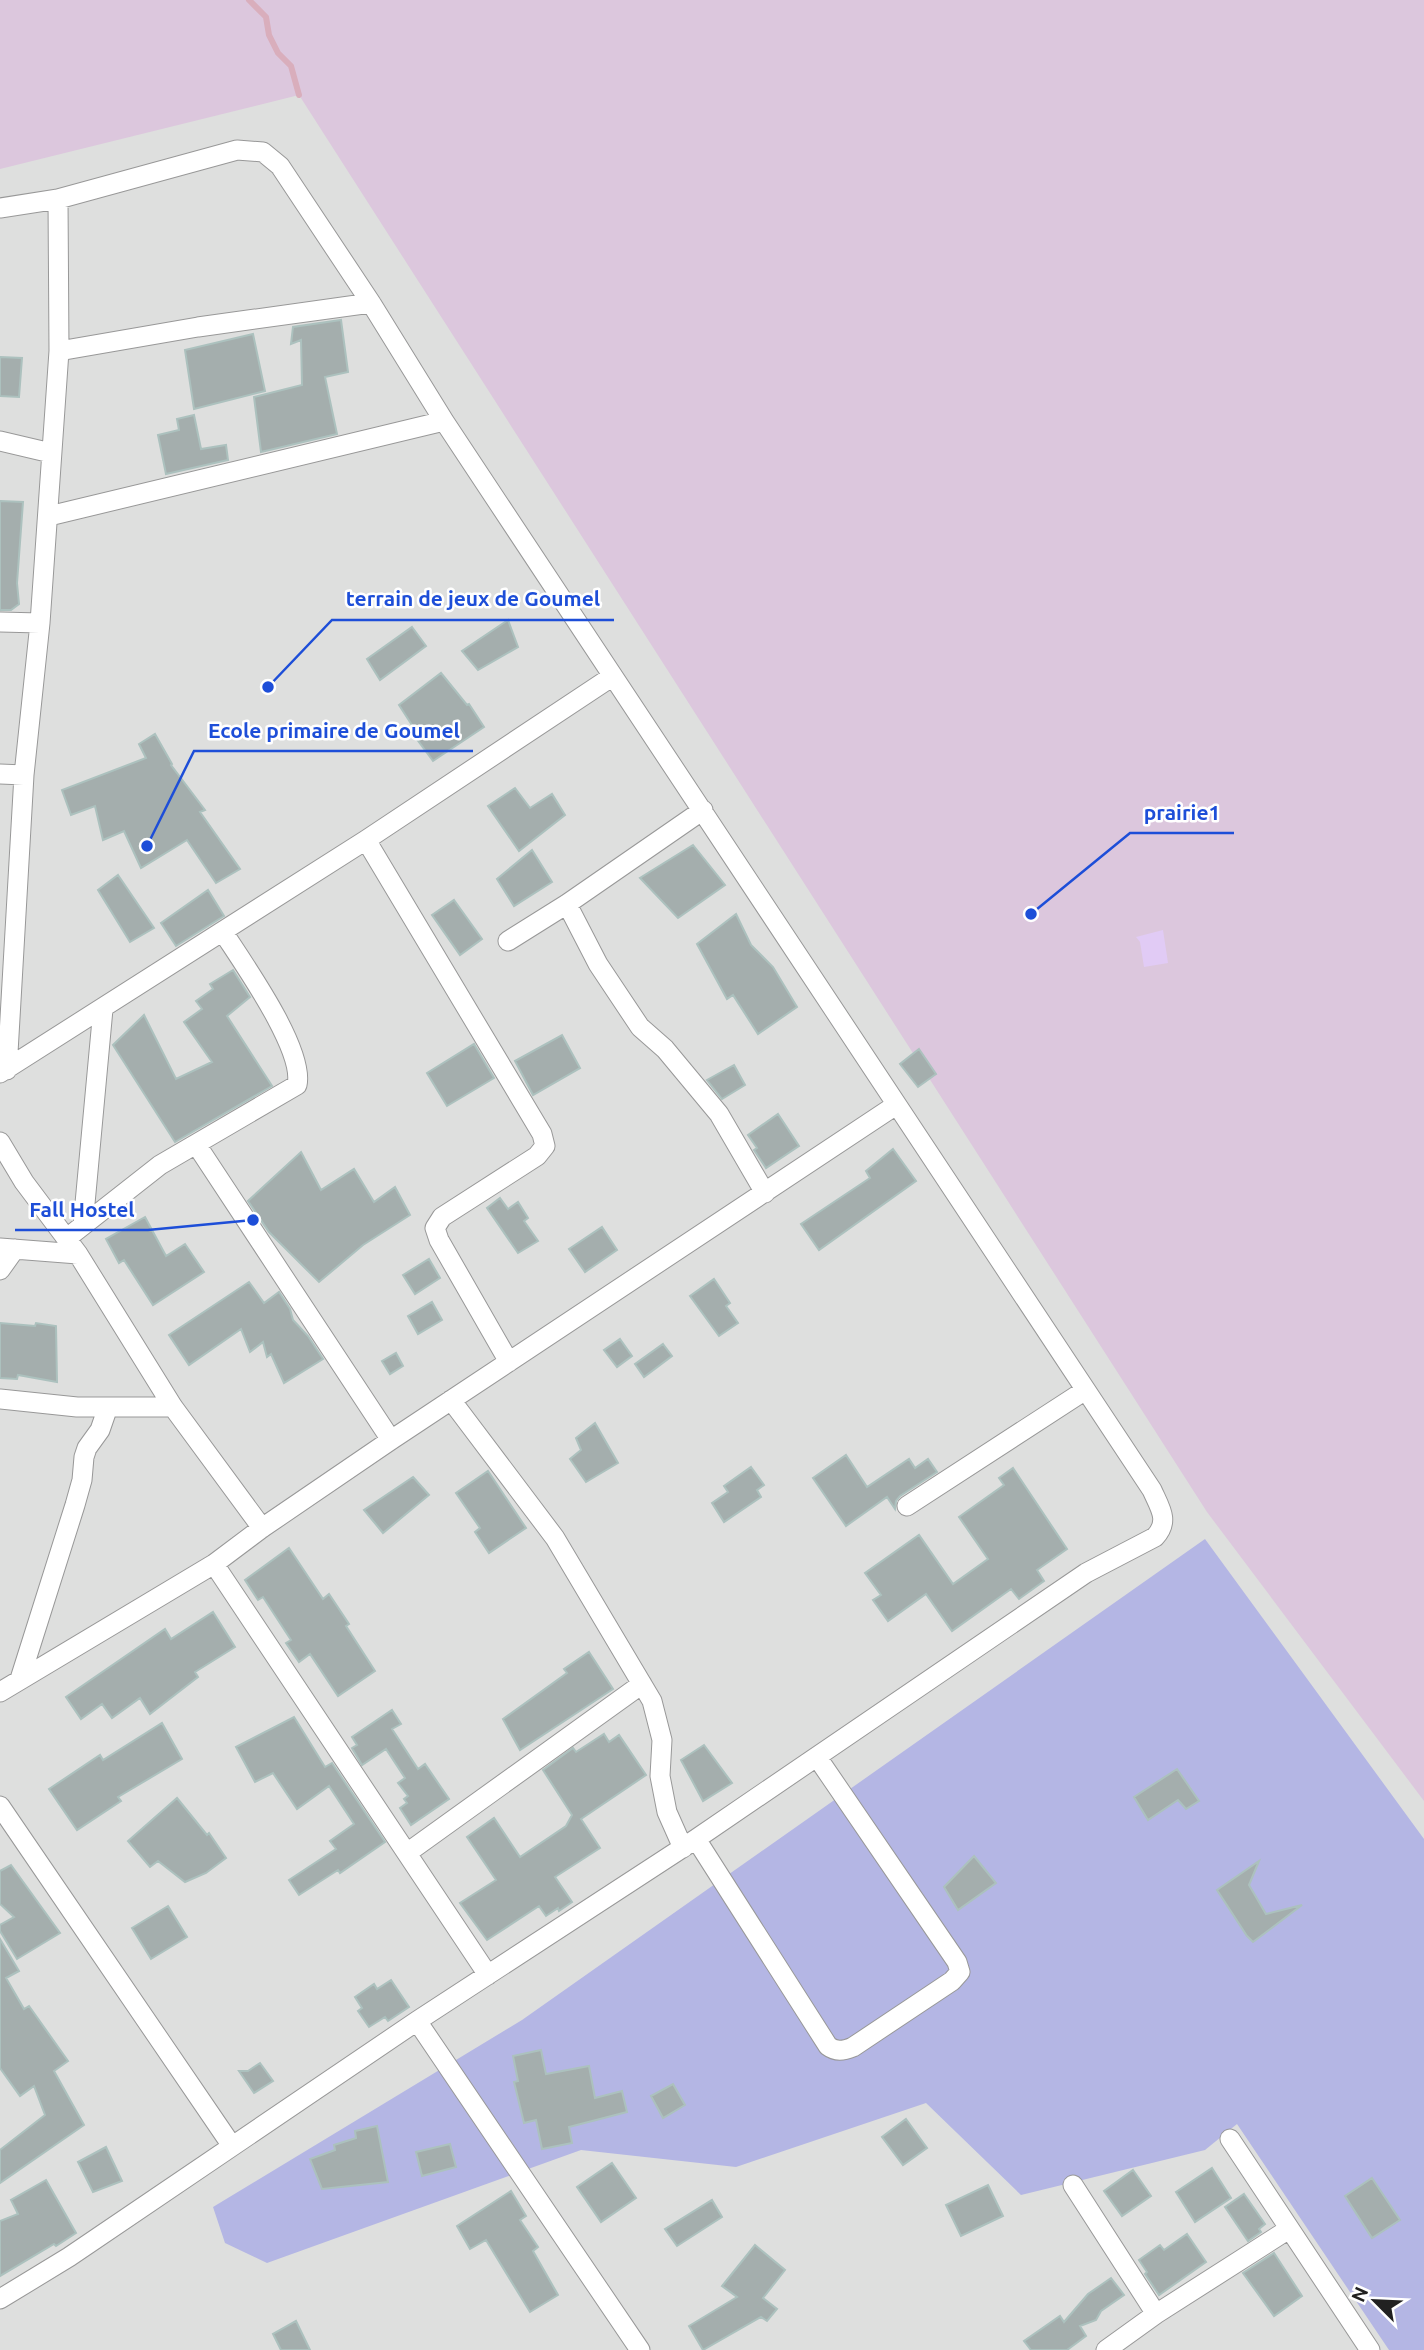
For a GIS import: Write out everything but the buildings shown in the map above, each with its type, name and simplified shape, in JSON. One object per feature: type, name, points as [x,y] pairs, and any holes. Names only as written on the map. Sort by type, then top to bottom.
[{"type":"street","points":[[0,208],[58,199],[237,150],[263,152],[279,166],[371,303],[444,421],[1152,1490],[1164,1520],[1163,1529],[1155,1537],[1086,1573],[689,1844],[417,2021],[69,2257],[0,2299]]},
{"type":"street","points":[[4,1072],[24,775],[49,516],[59,351],[58,199]]},
{"type":"street","points":[[59,351],[198,327],[371,303]]},
{"type":"street","points":[[49,516],[444,421]]},
{"type":"street","points":[[0,441],[51,453]]},
{"type":"street","points":[[0,622],[40,623]]},
{"type":"street","points":[[4,1072],[366,841],[613,676]]},
{"type":"street","points":[[0,774],[24,775]]},
{"type":"street","points":[[508,941],[568,904],[703,810]]},
{"type":"street","points":[[366,841],[542,1134],[545,1146],[537,1156],[442,1217],[435,1228],[439,1240],[509,1362]]},
{"type":"street","points":[[568,904],[598,964],[640,1027],[665,1049],[719,1114],[765,1193]]},
{"type":"street","points":[[83,1225],[160,1165],[297,1085],[299,1076],[292,1054],[272,1008],[223,932]]},
{"type":"street","points":[[73,1246],[83,1225],[103,1009]]},
{"type":"street","points":[[0,1692],[214,1564],[261,1528],[391,1440],[896,1104]]},
{"type":"street","points":[[0,1142],[24,1182],[73,1246],[173,1407],[261,1528]]},
{"type":"street","points":[[196,1144],[391,1440]]},
{"type":"street","points":[[0,1270],[7,1249],[73,1246]]},
{"type":"street","points":[[907,1506],[1084,1391]]},
{"type":"street","points":[[0,1399],[77,1407],[173,1407]]},
{"type":"street","points":[[451,1400],[555,1538],[652,1701],[663,1740],[660,1776],[667,1812],[828,2046],[833,2050],[845,2050],[941,1988],[959,1975],[961,1970],[817,1757]]},
{"type":"street","points":[[20,1679],[75,1505],[82,1480],[84,1457],[100,1430],[108,1407]]},
{"type":"street","points":[[214,1564],[488,1975]]},
{"type":"street","points":[[407,1853],[642,1684]]},
{"type":"street","points":[[0,1806],[232,2146]]},
{"type":"street","points":[[417,2021],[640,2350]]},
{"type":"street","points":[[1230,2139],[1370,2350]]},
{"type":"street","points":[[1073,2185],[1156,2314]]},
{"type":"street","points":[[1106,2350],[1156,2314],[1289,2228]]},
{"type":"shaded area","points":[[0,0],[1424,0],[1424,1801],[1207,1512],[299,95],[0,169]]},
{"type":"shaded area","points":[[0,53],[291,66],[1424,1456],[1424,2350],[0,2350]]},
{"type":"shaded area","points":[[1163,930],[1168,963],[1144,967],[1140,942],[1136,937]]},
{"type":"shaded area","points":[[1205,1539],[1424,1839],[1424,2350],[1389,2350],[1237,2124],[1205,2150],[1021,2195],[926,2103],[736,2167],[581,2150],[267,2263],[225,2243],[213,2207],[522,2020]]},
{"type":"waterway","points":[[249,0],[266,17],[269,35],[278,53],[291,66],[299,95]]},
{"type":"place","name":"terrain de jeux de Goumel","points":[[268,687]]},
{"type":"place","name":"Ecole primaire de Goumel","points":[[147,846]]},
{"type":"place","name":"prairie1","points":[[1031,914]]},
{"type":"place","name":"Fall Hostel","points":[[253,1220]]}]
